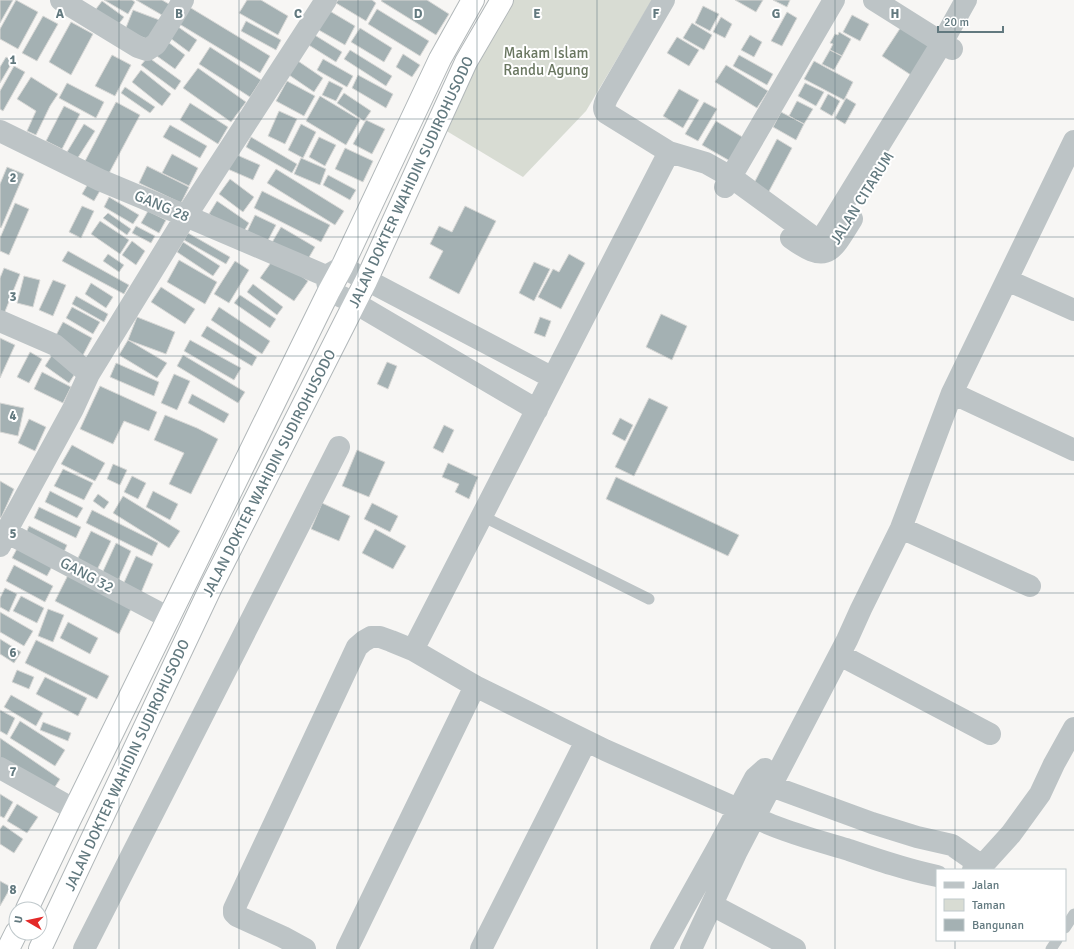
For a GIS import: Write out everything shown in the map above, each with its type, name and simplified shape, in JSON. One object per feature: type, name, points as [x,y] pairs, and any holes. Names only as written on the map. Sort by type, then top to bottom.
[{"type":"highway","name":"JALAN DOKTER WAHIDIN SUDIROHUSODO","points":[[31,901],[169,618],[332,278],[440,60],[473,0]]},
{"type":"highway","name":"JALAN DOKTER WAHIDIN SUDIROHUSODO","points":[[40,949],[211,587],[366,281],[466,62],[502,0]]},
{"type":"street","points":[[61,0],[86,7],[138,47],[147,50],[156,44],[183,0]]},
{"type":"street","points":[[3,539],[89,374],[186,216],[326,0]]},
{"type":"street","points":[[664,0],[605,103],[604,111],[669,152],[728,182],[771,214],[813,237],[822,236],[826,233],[947,46],[979,0]]},
{"type":"street","points":[[728,182],[834,0]]},
{"type":"street","points":[[874,0],[947,46]]},
{"type":"street","points":[[947,46],[966,0]]},
{"type":"street","name":"GANG 28","points":[[0,131],[100,180],[332,278]]},
{"type":"street","points":[[661,949],[746,813],[763,782],[792,745],[840,655],[901,528],[952,393],[1074,141]]},
{"type":"street","points":[[412,650],[669,152]]},
{"type":"street","points":[[332,278],[366,281],[553,378]]},
{"type":"street","points":[[332,278],[355,303],[537,410]]},
{"type":"street","points":[[1007,280],[1074,310]]},
{"type":"street","points":[[0,321],[55,345],[89,374]]},
{"type":"street","points":[[448,357],[463,331]]},
{"type":"street","points":[[952,393],[1074,450]]},
{"type":"street","points":[[84,949],[339,446]]},
{"type":"street","points":[[901,528],[1030,586]]},
{"type":"street","name":"GANG 32","points":[[3,539],[169,618]]},
{"type":"street","points":[[305,949],[280,943],[237,916],[234,913],[234,909],[357,647],[364,640],[371,637],[380,637],[412,650],[475,686],[586,741],[746,813],[794,833],[909,869],[936,876]]},
{"type":"street","points":[[840,655],[990,734]]},
{"type":"street","points":[[347,949],[475,686]]},
{"type":"street","points":[[763,782],[872,823],[917,837],[952,845],[978,868],[1011,834],[1040,794],[1054,764],[1074,728]]},
{"type":"street","points":[[481,949],[586,741]]},
{"type":"street","points":[[0,768],[72,814]]},
{"type":"street","points":[[0,781],[72,814]]},
{"type":"street","points":[[691,949],[736,852],[746,813]]},
{"type":"street","points":[[712,905],[795,949]]},
{"type":"lane","points":[[482,516],[649,599]]},
{"type":"lane","points":[[1066,926],[1074,914]]},
{"type":"green space","name":"Makam Islam Randu Agung","points":[[513,0],[652,0],[586,111],[523,177],[440,127]]},
{"type":"building","points":[[0,0],[13,0],[0,23]]},
{"type":"building","points":[[16,0],[38,12],[18,49],[0,39],[0,29]]},
{"type":"building","points":[[104,0],[132,0],[135,2],[128,14]]},
{"type":"building","points":[[136,0],[162,0],[174,7],[167,18]]},
{"type":"building","points":[[247,0],[261,0],[288,16],[278,35],[239,13]]},
{"type":"building","points":[[338,0],[372,0],[376,3],[366,21],[336,3]]},
{"type":"building","points":[[427,0],[449,14],[436,35],[381,1]]},
{"type":"building","points":[[735,0],[763,0],[756,12]]},
{"type":"building","points":[[773,0],[790,0],[787,7]]},
{"type":"building","points":[[102,1],[124,17],[115,29],[93,13]]},
{"type":"building","points":[[186,5],[270,56],[260,73],[176,22]]},
{"type":"building","points":[[703,6],[719,14],[710,31],[695,23]]},
{"type":"building","points":[[377,9],[429,41],[420,56],[368,24]]},
{"type":"building","points":[[133,10],[162,21],[154,42],[125,30]]},
{"type":"building","points":[[328,10],[355,26],[345,45],[317,29]]},
{"type":"building","points":[[787,12],[797,18],[782,46],[771,41]]},
{"type":"building","points":[[852,15],[869,24],[860,41],[843,32]]},
{"type":"building","points":[[43,16],[58,24],[37,61],[22,53]]},
{"type":"building","points":[[721,17],[732,24],[725,38],[713,32]]},
{"type":"building","points":[[246,21],[281,40],[276,50],[241,31]]},
{"type":"building","points":[[71,22],[93,34],[71,75],[49,62]]},
{"type":"building","points":[[692,23],[712,35],[704,50],[683,38]]},
{"type":"building","points":[[174,24],[197,40],[189,52],[166,35]]},
{"type":"building","points":[[901,27],[933,48],[914,77],[882,56]]},
{"type":"building","points":[[360,28],[392,48],[384,62],[351,42]]},
{"type":"building","points":[[839,32],[851,39],[842,56],[830,50],[833,44],[830,43],[835,34],[838,35]]},
{"type":"building","points":[[313,34],[342,52],[336,62],[307,44]]},
{"type":"building","points":[[750,35],[762,42],[754,57],[741,50]]},
{"type":"building","points":[[677,37],[699,50],[689,66],[667,53]]},
{"type":"building","points":[[164,39],[185,55],[175,69],[154,54]]},
{"type":"building","points":[[210,47],[261,80],[250,97],[199,64]]},
{"type":"building","points":[[350,50],[392,76],[386,86],[344,59]]},
{"type":"building","points":[[830,50],[842,56],[834,70],[822,64]]},
{"type":"building","points":[[403,54],[420,65],[412,77],[396,67]]},
{"type":"building","points":[[112,55],[131,65],[115,96],[95,86]]},
{"type":"building","points":[[739,55],[773,74],[767,85],[733,66]]},
{"type":"building","points":[[6,57],[13,61],[0,83],[0,67]]},
{"type":"building","points":[[148,57],[181,81],[175,90],[141,65]]},
{"type":"building","points":[[323,59],[353,76],[347,87],[317,70]]},
{"type":"building","points":[[298,61],[323,78],[314,92],[289,75]]},
{"type":"building","points":[[814,61],[853,82],[844,100],[804,79]]},
{"type":"building","points":[[726,65],[768,91],[757,108],[715,82]]},
{"type":"building","points":[[14,66],[25,72],[3,111],[0,109],[0,91]]},
{"type":"building","points":[[198,68],[246,102],[231,122],[183,88]]},
{"type":"building","points":[[141,70],[171,94],[162,106],[132,82]]},
{"type":"building","points":[[358,75],[393,94],[386,108],[352,88]]},
{"type":"building","points":[[31,77],[58,94],[50,106],[36,135],[27,131],[36,111],[17,99]]},
{"type":"building","points":[[287,81],[315,96],[304,116],[276,101]]},
{"type":"building","points":[[329,81],[343,88],[336,101],[322,95]]},
{"type":"building","points":[[67,83],[104,102],[96,118],[59,98]]},
{"type":"building","points":[[805,83],[824,92],[816,106],[798,96]]},
{"type":"building","points":[[125,87],[155,107],[150,113],[121,93]]},
{"type":"building","points":[[679,89],[699,100],[683,128],[663,116]]},
{"type":"building","points":[[344,93],[371,111],[364,121],[337,103]]},
{"type":"building","points":[[828,94],[840,101],[832,116],[820,109]]},
{"type":"building","points":[[320,96],[360,120],[346,145],[306,121]]},
{"type":"building","points":[[846,98],[856,104],[845,124],[835,118]]},
{"type":"building","points":[[797,101],[813,109],[804,124],[789,116]]},
{"type":"building","points":[[116,102],[140,115],[107,177],[83,165]]},
{"type":"building","points":[[704,102],[717,109],[698,141],[685,134]]},
{"type":"building","points":[[190,103],[228,127],[218,144],[180,120]]},
{"type":"building","points":[[64,106],[80,114],[62,149],[46,141]]},
{"type":"building","points":[[279,111],[297,119],[285,144],[268,136]]},
{"type":"building","points":[[781,112],[804,124],[796,140],[773,127]]},
{"type":"building","points":[[366,120],[385,129],[372,154],[353,144]]},
{"type":"building","points":[[716,121],[744,138],[730,161],[702,145]]},
{"type":"building","points":[[84,124],[95,131],[77,159],[67,152]]},
{"type":"building","points":[[301,124],[316,132],[303,158],[288,150]]},
{"type":"building","points":[[170,125],[207,146],[200,158],[163,137]]},
{"type":"building","points":[[251,137],[297,164],[292,173],[246,147]]},
{"type":"building","points":[[319,137],[336,145],[325,166],[309,157]]},
{"type":"building","points":[[777,139],[792,148],[767,195],[752,187]]},
{"type":"building","points":[[345,148],[373,161],[363,182],[335,169]]},
{"type":"building","points":[[230,152],[260,165],[253,180],[223,167]]},
{"type":"building","points":[[172,154],[198,168],[189,186],[162,173]]},
{"type":"building","points":[[301,158],[326,169],[320,185],[294,174]]},
{"type":"building","points":[[147,166],[189,187],[181,203],[139,183]]},
{"type":"building","points":[[7,167],[24,174],[1,228],[0,184]]},
{"type":"building","points":[[276,169],[344,211],[335,225],[267,183]]},
{"type":"building","points":[[328,175],[356,190],[350,200],[323,185]]},
{"type":"building","points":[[230,179],[254,197],[243,212],[219,194]]},
{"type":"building","points":[[89,182],[101,189],[94,201],[82,194]]},
{"type":"building","points":[[262,191],[330,225],[321,242],[254,208]]},
{"type":"building","points":[[109,197],[139,215],[133,224],[104,207]]},
{"type":"building","points":[[217,201],[249,223],[241,236],[209,214]]},
{"type":"building","points":[[15,203],[29,209],[9,255],[0,251],[0,238]]},
{"type":"building","points":[[82,206],[94,211],[81,238],[69,232]]},
{"type":"building","points":[[465,206],[496,221],[459,294],[429,278],[443,251],[430,244],[439,226],[452,232]]},
{"type":"building","points":[[148,211],[166,220],[159,233],[141,223]]},
{"type":"building","points":[[108,213],[131,229],[127,235],[103,218]]},
{"type":"building","points":[[255,215],[276,225],[266,244],[246,234]]},
{"type":"building","points":[[100,221],[129,240],[120,254],[91,234]]},
{"type":"building","points":[[136,226],[155,236],[151,243],[132,233]]},
{"type":"building","points":[[281,227],[315,247],[304,266],[270,246]]},
{"type":"building","points":[[188,233],[230,257],[226,264],[184,240]]},
{"type":"building","points":[[132,241],[145,251],[136,265],[122,255]]},
{"type":"building","points":[[183,242],[220,266],[213,276],[177,252]]},
{"type":"building","points":[[68,251],[129,285],[124,294],[62,261]]},
{"type":"building","points":[[108,254],[124,265],[119,272],[103,261]]},
{"type":"building","points":[[569,254],[585,263],[561,309],[538,297],[553,269],[559,272]]},
{"type":"building","points":[[275,257],[308,281],[294,301],[260,278]]},
{"type":"building","points":[[179,260],[217,282],[205,304],[167,282]]},
{"type":"building","points":[[235,261],[249,270],[229,303],[214,294]]},
{"type":"building","points":[[534,262],[550,269],[534,301],[519,293]]},
{"type":"building","points":[[4,268],[20,274],[4,314],[0,312],[0,278]]},
{"type":"building","points":[[24,276],[40,280],[33,307],[17,303]]},
{"type":"building","points":[[53,280],[66,285],[53,316],[39,310]]},
{"type":"building","points":[[91,283],[113,297],[106,308],[85,294]]},
{"type":"building","points":[[253,284],[283,307],[277,315],[247,292]]},
{"type":"building","points":[[161,287],[195,309],[185,324],[151,302]]},
{"type":"building","points":[[240,295],[276,319],[270,328],[234,303]]},
{"type":"building","points":[[76,296],[108,314],[104,322],[72,304]]},
{"type":"building","points":[[72,307],[100,322],[93,334],[66,318]]},
{"type":"building","points":[[219,307],[270,341],[262,354],[211,320]]},
{"type":"building","points":[[661,314],[687,326],[672,360],[646,347]]},
{"type":"building","points":[[137,317],[175,332],[166,354],[128,340]]},
{"type":"building","points":[[540,317],[551,321],[545,337],[534,333]]},
{"type":"building","points":[[63,322],[92,338],[82,357],[53,341]]},
{"type":"building","points":[[207,326],[257,357],[252,366],[201,336]]},
{"type":"building","points":[[0,338],[15,345],[0,378]]},
{"type":"building","points":[[128,340],[167,363],[157,378],[119,355]]},
{"type":"building","points":[[190,340],[241,368],[234,380],[184,351]]},
{"type":"building","points":[[30,352],[42,359],[29,383],[17,377]]},
{"type":"building","points":[[54,352],[78,369],[69,383],[45,366]]},
{"type":"building","points":[[183,355],[245,392],[238,403],[177,366]]},
{"type":"building","points":[[387,362],[397,366],[388,389],[377,384]]},
{"type":"building","points":[[116,363],[159,382],[154,396],[110,377]]},
{"type":"building","points":[[42,372],[71,387],[63,403],[34,389]]},
{"type":"building","points":[[174,374],[190,381],[177,410],[161,403]]},
{"type":"building","points":[[100,386],[157,412],[149,431],[124,421],[113,444],[80,429]]},
{"type":"building","points":[[192,394],[229,414],[224,423],[188,403]]},
{"type":"building","points":[[649,398],[668,407],[634,476],[615,467]]},
{"type":"building","points":[[0,403],[24,408],[18,436],[0,432]]},
{"type":"building","points":[[165,415],[197,428],[218,439],[191,494],[169,484],[184,453],[154,440]]},
{"type":"building","points":[[620,418],[633,425],[625,441],[612,434]]},
{"type":"building","points":[[29,419],[46,427],[35,451],[18,443]]},
{"type":"building","points":[[444,425],[454,430],[443,453],[433,448]]},
{"type":"building","points":[[72,445],[105,463],[95,481],[61,464]]},
{"type":"building","points":[[357,450],[385,462],[369,497],[342,486]]},
{"type":"building","points":[[448,463],[478,477],[469,499],[455,492],[459,484],[442,477]]},
{"type":"building","points":[[113,464],[127,470],[120,485],[107,479]]},
{"type":"building","points":[[63,469],[93,483],[84,500],[54,486]]},
{"type":"building","points":[[132,476],[146,483],[138,499],[124,492]]},
{"type":"building","points":[[616,477],[739,535],[728,556],[606,499]]},
{"type":"building","points":[[0,481],[14,489],[1,518],[0,517]]},
{"type":"building","points":[[50,491],[83,508],[77,518],[45,502]]},
{"type":"building","points":[[153,491],[178,504],[170,520],[146,507]]},
{"type":"building","points":[[98,494],[109,502],[104,509],[93,501]]},
{"type":"building","points":[[123,496],[180,531],[169,548],[113,513]]},
{"type":"building","points":[[322,503],[350,516],[339,541],[311,529]]},
{"type":"building","points":[[372,503],[398,516],[390,532],[364,519]]},
{"type":"building","points":[[39,507],[81,527],[76,538],[34,518]]},
{"type":"building","points":[[92,510],[158,543],[152,556],[86,523]]},
{"type":"building","points":[[29,526],[67,545],[61,559],[23,540]]},
{"type":"building","points":[[375,529],[406,546],[393,569],[362,553]]},
{"type":"building","points":[[91,531],[111,541],[96,572],[76,562]]},
{"type":"building","points":[[20,543],[55,561],[47,576],[12,558]]},
{"type":"building","points":[[116,543],[131,551],[115,587],[99,580]]},
{"type":"building","points":[[136,556],[153,564],[140,595],[122,587]]},
{"type":"building","points":[[14,565],[53,586],[45,602],[6,581]]},
{"type":"building","points":[[68,575],[132,607],[119,634],[55,601]]},
{"type":"building","points":[[5,588],[17,594],[9,612],[0,607],[0,598]]},
{"type":"building","points":[[21,596],[44,608],[37,623],[13,611]]},
{"type":"building","points":[[48,609],[64,615],[53,642],[38,636]]},
{"type":"building","points":[[0,612],[33,631],[24,646],[0,632]]},
{"type":"building","points":[[68,622],[98,638],[90,654],[60,638]]},
{"type":"building","points":[[0,639],[21,652],[14,663],[0,654]]},
{"type":"building","points":[[36,640],[109,676],[97,699],[25,663]]},
{"type":"building","points":[[17,670],[34,677],[29,689],[12,682]]},
{"type":"building","points":[[45,677],[87,698],[78,716],[36,694]]},
{"type":"building","points":[[11,695],[43,713],[36,726],[4,707]]},
{"type":"building","points":[[0,710],[15,718],[7,735],[0,731]]},
{"type":"building","points":[[20,721],[65,750],[55,766],[10,738]]},
{"type":"building","points":[[43,722],[71,733],[68,741],[40,730]]},
{"type":"building","points":[[0,738],[60,779],[51,793],[0,758]]},
{"type":"building","points":[[0,794],[13,802],[4,818],[0,816]]},
{"type":"building","points":[[17,804],[38,817],[27,833],[7,821]]},
{"type":"building","points":[[3,825],[23,839],[14,853],[0,844],[0,829]]},
{"type":"building","points":[[0,881],[11,887],[0,906]]}]
